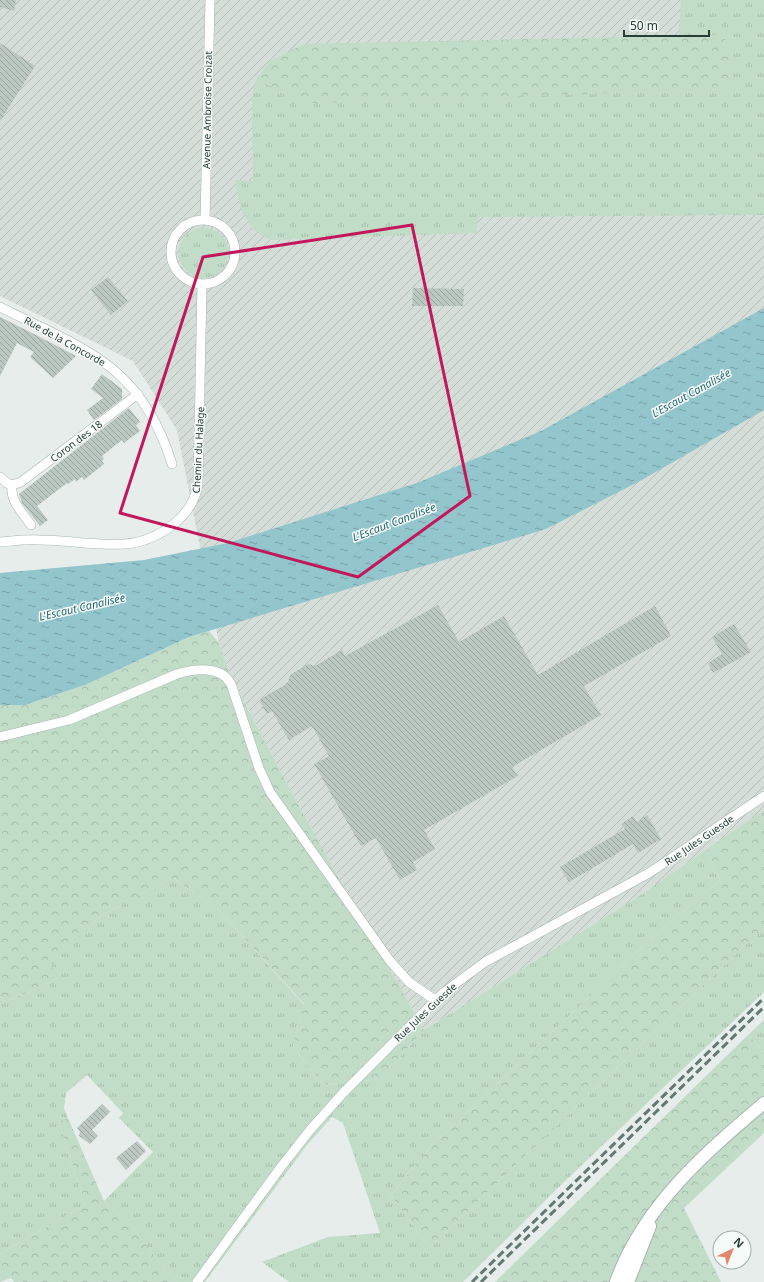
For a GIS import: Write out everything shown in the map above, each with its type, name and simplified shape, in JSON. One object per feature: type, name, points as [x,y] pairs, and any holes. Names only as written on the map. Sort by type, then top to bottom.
[{"type":"street","name":"Avenue Ambroise Croizat","points":[[205,220],[210,0]]},
{"type":"street","points":[[205,220],[218,224],[228,232],[234,245],[235,254],[232,267],[227,274],[215,282],[202,285],[189,281],[181,276],[174,265],[171,252],[174,239],[181,229],[192,222],[205,220]]},
{"type":"street","name":"Chemin du Halage","points":[[0,542],[39,540],[126,544],[153,536],[167,529],[179,520],[191,506],[196,496],[198,482],[202,285]]},
{"type":"street","name":"Rue de la Concorde","points":[[0,307],[98,357],[121,375],[138,394],[159,428],[172,464]]},
{"type":"street","name":"Coron des 18","points":[[12,485],[21,482],[138,394]]},
{"type":"street","points":[[0,477],[12,485],[11,494],[13,500],[31,525]]},
{"type":"street","points":[[0,737],[69,720],[177,674],[195,671],[215,671],[224,674],[231,684],[259,768],[276,802],[390,961],[409,982],[435,1000]]},
{"type":"street","name":"Rue Jules Guesde","points":[[197,1282],[310,1130],[344,1092],[435,1000],[485,962],[649,873],[764,796]]},
{"type":"street","points":[[616,1282],[634,1241],[660,1205],[704,1154],[764,1103]]},
{"type":"street","points":[[628,1282],[642,1245],[660,1205]]},
{"type":"highlighted area","points":[[412,225],[470,496],[358,577],[120,513],[203,257]]},
{"type":"shaded area","points":[[0,0],[764,0],[764,810],[639,896],[424,1030],[295,799],[230,675],[219,643],[177,430],[133,361],[0,296]]},
{"type":"green space","points":[[681,0],[764,0],[764,215],[478,217],[476,233],[270,240],[253,229],[241,210],[235,180],[253,181],[252,96],[256,80],[315,103],[730,89],[732,47],[721,35],[679,36]]},
{"type":"green space","points":[[721,35],[732,47],[730,89],[314,103],[256,80],[270,61],[304,44]]},
{"type":"green space","points":[[204,228],[218,232],[225,239],[229,253],[225,267],[218,274],[204,278],[190,274],[183,267],[179,253],[183,239],[190,232]]},
{"type":"green space","points":[[209,631],[219,643],[230,675],[295,799],[424,1030],[380,1079],[327,1085],[308,1067],[293,1046],[304,1004],[219,910],[173,878],[104,914],[48,958],[57,979],[0,1004],[0,705],[25,705],[85,685],[189,637]]},
{"type":"green space","points":[[764,810],[764,927],[429,1248],[391,1195],[431,1146],[655,935],[720,880],[707,849]]},
{"type":"green space","points":[[707,849],[720,880],[655,935],[431,1146],[391,1195],[429,1248],[764,927],[764,992],[565,1181],[463,1282],[289,1282],[262,1262],[328,1237],[380,1233],[343,1123],[332,1117],[307,1145],[205,1282],[178,1282],[169,1275],[128,1220],[104,1201],[153,1152],[119,1118],[123,1113],[87,1075],[66,1093],[64,1109],[68,1118],[59,1122],[85,1205],[0,1254],[0,1004],[57,979],[47,958],[104,914],[173,878],[219,910],[304,1005],[293,1046],[308,1067],[327,1085],[380,1079],[424,1030],[639,896]]},
{"type":"green space","points":[[764,1020],[764,1052],[748,1035]]},
{"type":"green space","points":[[748,1035],[764,1052],[764,1133],[684,1208],[712,1264],[712,1270],[715,1270],[721,1282],[495,1282]]},
{"type":"green space","points":[[68,1118],[104,1201],[128,1220],[169,1275],[178,1282],[14,1282],[11,1278],[0,1282],[0,1254],[85,1205],[59,1122]]},
{"type":"water","name":"L'Escaut Canalisée","points":[[764,308],[764,410],[640,481],[546,529],[189,637],[85,685],[25,705],[0,705],[0,573],[144,560],[228,543],[417,483],[541,431]]},
{"type":"building","points":[[0,0],[16,0],[14,11],[0,7]]},
{"type":"building","points":[[0,43],[35,66],[0,121]]},
{"type":"building","points":[[108,277],[128,301],[111,315],[91,290]]},
{"type":"building","points":[[413,288],[464,289],[463,306],[412,306]]},
{"type":"building","points":[[0,317],[76,356],[53,378],[30,357],[34,352],[17,343],[0,376]]},
{"type":"building","points":[[102,374],[122,389],[122,399],[94,420],[87,410],[103,398],[91,389]]},
{"type":"building","points":[[129,408],[140,422],[136,425],[140,431],[124,443],[122,440],[102,456],[104,459],[102,461],[104,464],[84,480],[82,477],[76,482],[75,479],[68,484],[67,483],[37,506],[48,520],[40,526],[22,503],[19,494]]},
{"type":"building","points":[[438,605],[459,642],[504,616],[538,675],[655,606],[671,636],[584,686],[601,715],[512,767],[518,776],[424,830],[435,849],[413,862],[417,870],[400,880],[376,838],[361,846],[314,764],[329,756],[312,726],[289,740],[272,711],[267,714],[259,700],[288,683],[290,675],[308,664],[315,666],[342,650],[345,656]]},
{"type":"building","points":[[734,624],[751,652],[713,673],[708,663],[722,654],[712,637]]},
{"type":"building","points":[[647,815],[661,839],[638,853],[633,844],[569,882],[560,867],[625,829],[621,824],[633,816],[637,822]]},
{"type":"building","points":[[102,1104],[110,1112],[92,1130],[98,1136],[90,1144],[79,1136],[80,1132],[77,1128]]},
{"type":"building","points":[[137,1141],[146,1151],[126,1170],[116,1158]]},
{"type":"railway","points":[[472,1282],[764,998]]},
{"type":"railway","points":[[481,1282],[764,1007]]}]
